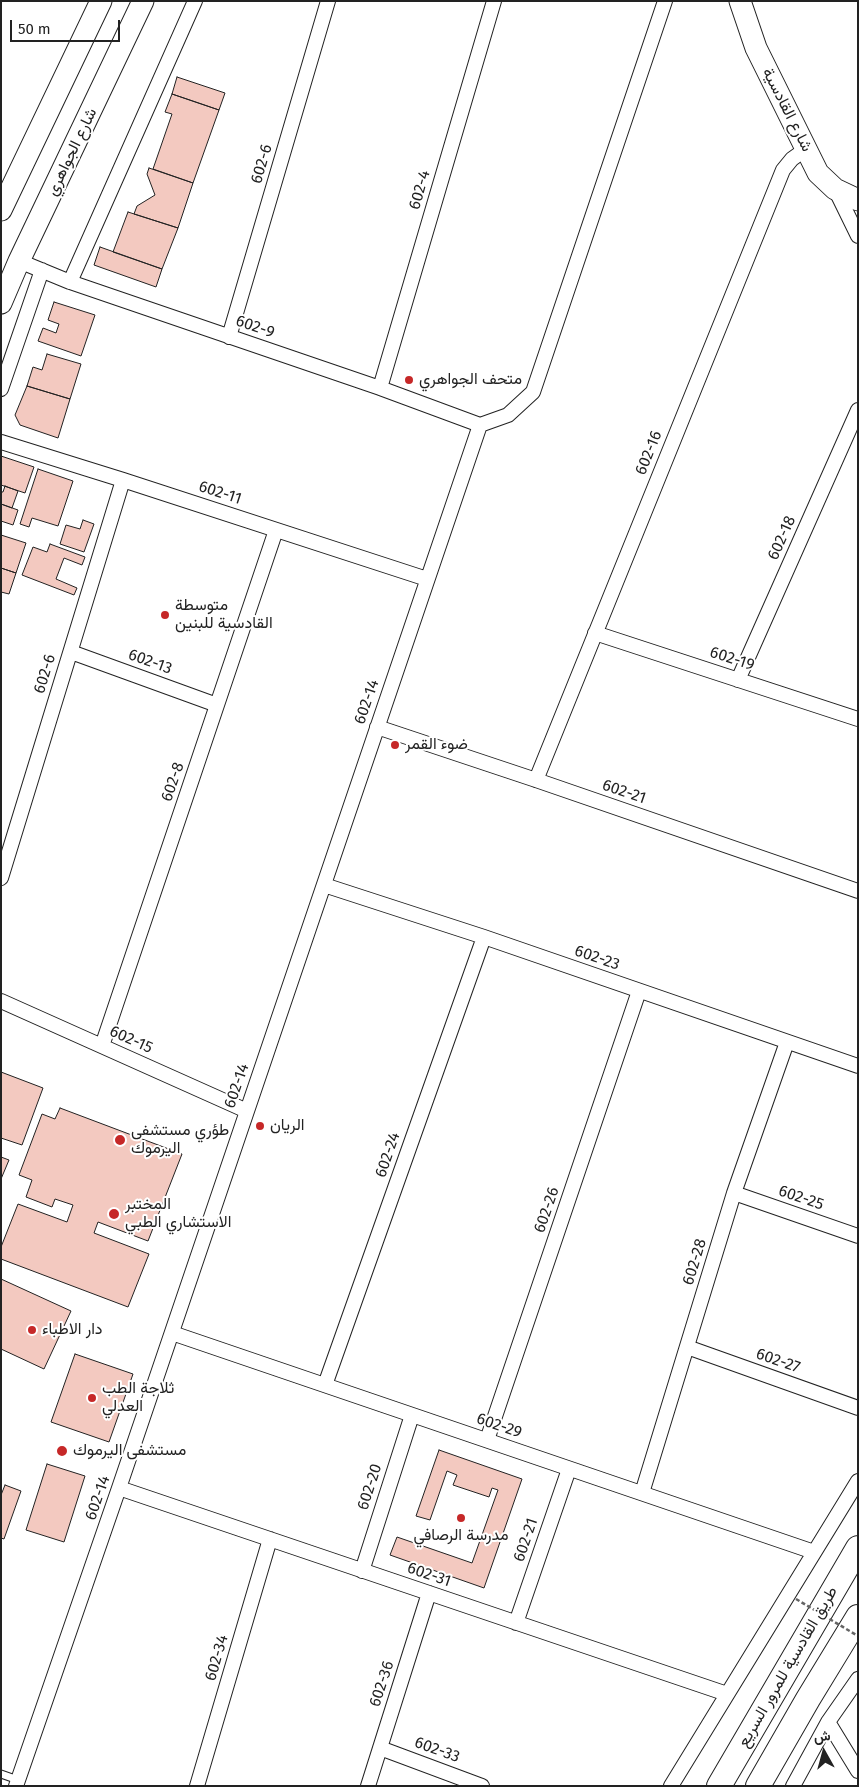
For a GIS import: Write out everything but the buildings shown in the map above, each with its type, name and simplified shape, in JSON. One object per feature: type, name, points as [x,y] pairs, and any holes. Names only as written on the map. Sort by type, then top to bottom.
[{"type":"highway","name":"طريق القادسية للمرور السريع","points":[[719,1786],[858,1548]]},
{"type":"highway","name":"طريق القادسية للمرور السريع","points":[[758,1786],[858,1617]]},
{"type":"main road","points":[[1,210],[100,1]]},
{"type":"main road","name":"شارع الجواهري","points":[[1,303],[143,1]]},
{"type":"main road","name":"شارع القادسية","points":[[740,1],[756,48],[818,173],[835,189],[858,200]]},
{"type":"street","points":[[70,282],[195,1]]},
{"type":"street","name":"602-6","points":[[229,337],[328,1]]},
{"type":"street","name":"602-4","points":[[380,388],[494,1]]},
{"type":"street","points":[[480,425],[508,415],[533,392],[665,1]]},
{"type":"street","name":"602-16","points":[[536,780],[783,170],[792,158],[806,149]]},
{"type":"street","points":[[835,189],[858,236]]},
{"type":"street","name":"602-9","points":[[20,261],[70,282],[380,388],[480,425]]},
{"type":"street","points":[[1,389],[42,270]]},
{"type":"street","name":"602-18","points":[[738,680],[858,410]]},
{"type":"street","name":"602-14","points":[[17,1783],[172,1334],[480,425]]},
{"type":"street","name":"602-11","points":[[1,442],[428,579]]},
{"type":"street","name":"602-6","points":[[1,878],[123,480]]},
{"type":"street","name":"602-8","points":[[102,1046],[276,530]]},
{"type":"street","name":"602-19","points":[[595,633],[858,719]]},
{"type":"street","name":"602-13","points":[[70,652],[217,705]]},
{"type":"street","name":"602-21","points":[[378,727],[858,891]]},
{"type":"street","name":"602-23","points":[[324,884],[858,1066]]},
{"type":"street","name":"602-24","points":[[325,1386],[484,937]]},
{"type":"street","name":"602-26","points":[[487,1440],[639,991]]},
{"type":"street","name":"602-15","points":[[1,1000],[247,1111]]},
{"type":"street","name":"602-28","points":[[642,1493],[734,1193],[787,1042]]},
{"type":"street","name":"602-25","points":[[734,1193],[858,1236]]},
{"type":"street","name":"602-29","points":[[172,1334],[814,1552]]},
{"type":"street","name":"602-27","points":[[687,1347],[858,1408]]},
{"type":"street","name":"602-20","points":[[362,1570],[412,1415]]},
{"type":"street","name":"602-21","points":[[516,1623],[569,1468]]},
{"type":"street","points":[[671,1786],[858,1481]]},
{"type":"street","name":"602-31","points":[[119,1488],[727,1694]]},
{"type":"street","name":"602-34","points":[[197,1786],[270,1540]]},
{"type":"street","name":"602-36","points":[[368,1786],[429,1594]]},
{"type":"street","points":[[794,1786],[828,1722],[858,1679]]},
{"type":"street","points":[[828,1722],[858,1772]]},
{"type":"street","name":"602-33","points":[[380,1748],[482,1786]]},
{"type":"lane","points":[[1,1774],[17,1783]]},
{"type":"path","points":[[796,1599],[858,1636]]},
{"type":"place","name":"متحف الجواهري","points":[[409,380]]},
{"type":"place","name":"متوسطة القادسية للبنين","points":[[165,615]]},
{"type":"place","name":"ضوء القمر","points":[[395,745]]},
{"type":"place","name":"الريان","points":[[260,1126]]},
{"type":"place","name":"طؤري مستشفى اليرموك","points":[[120,1140]]},
{"type":"place","name":"المختبر الاستشاري الطبي","points":[[114,1214]]},
{"type":"place","name":"دار الاطباء","points":[[32,1330]]},
{"type":"place","name":"ثلاجة الطب العدلي","points":[[92,1398]]},
{"type":"place","name":"مستشفى اليرموك","points":[[62,1451]]},
{"type":"place","name":"مدرسة الرصافي","points":[[461,1518]]}]
